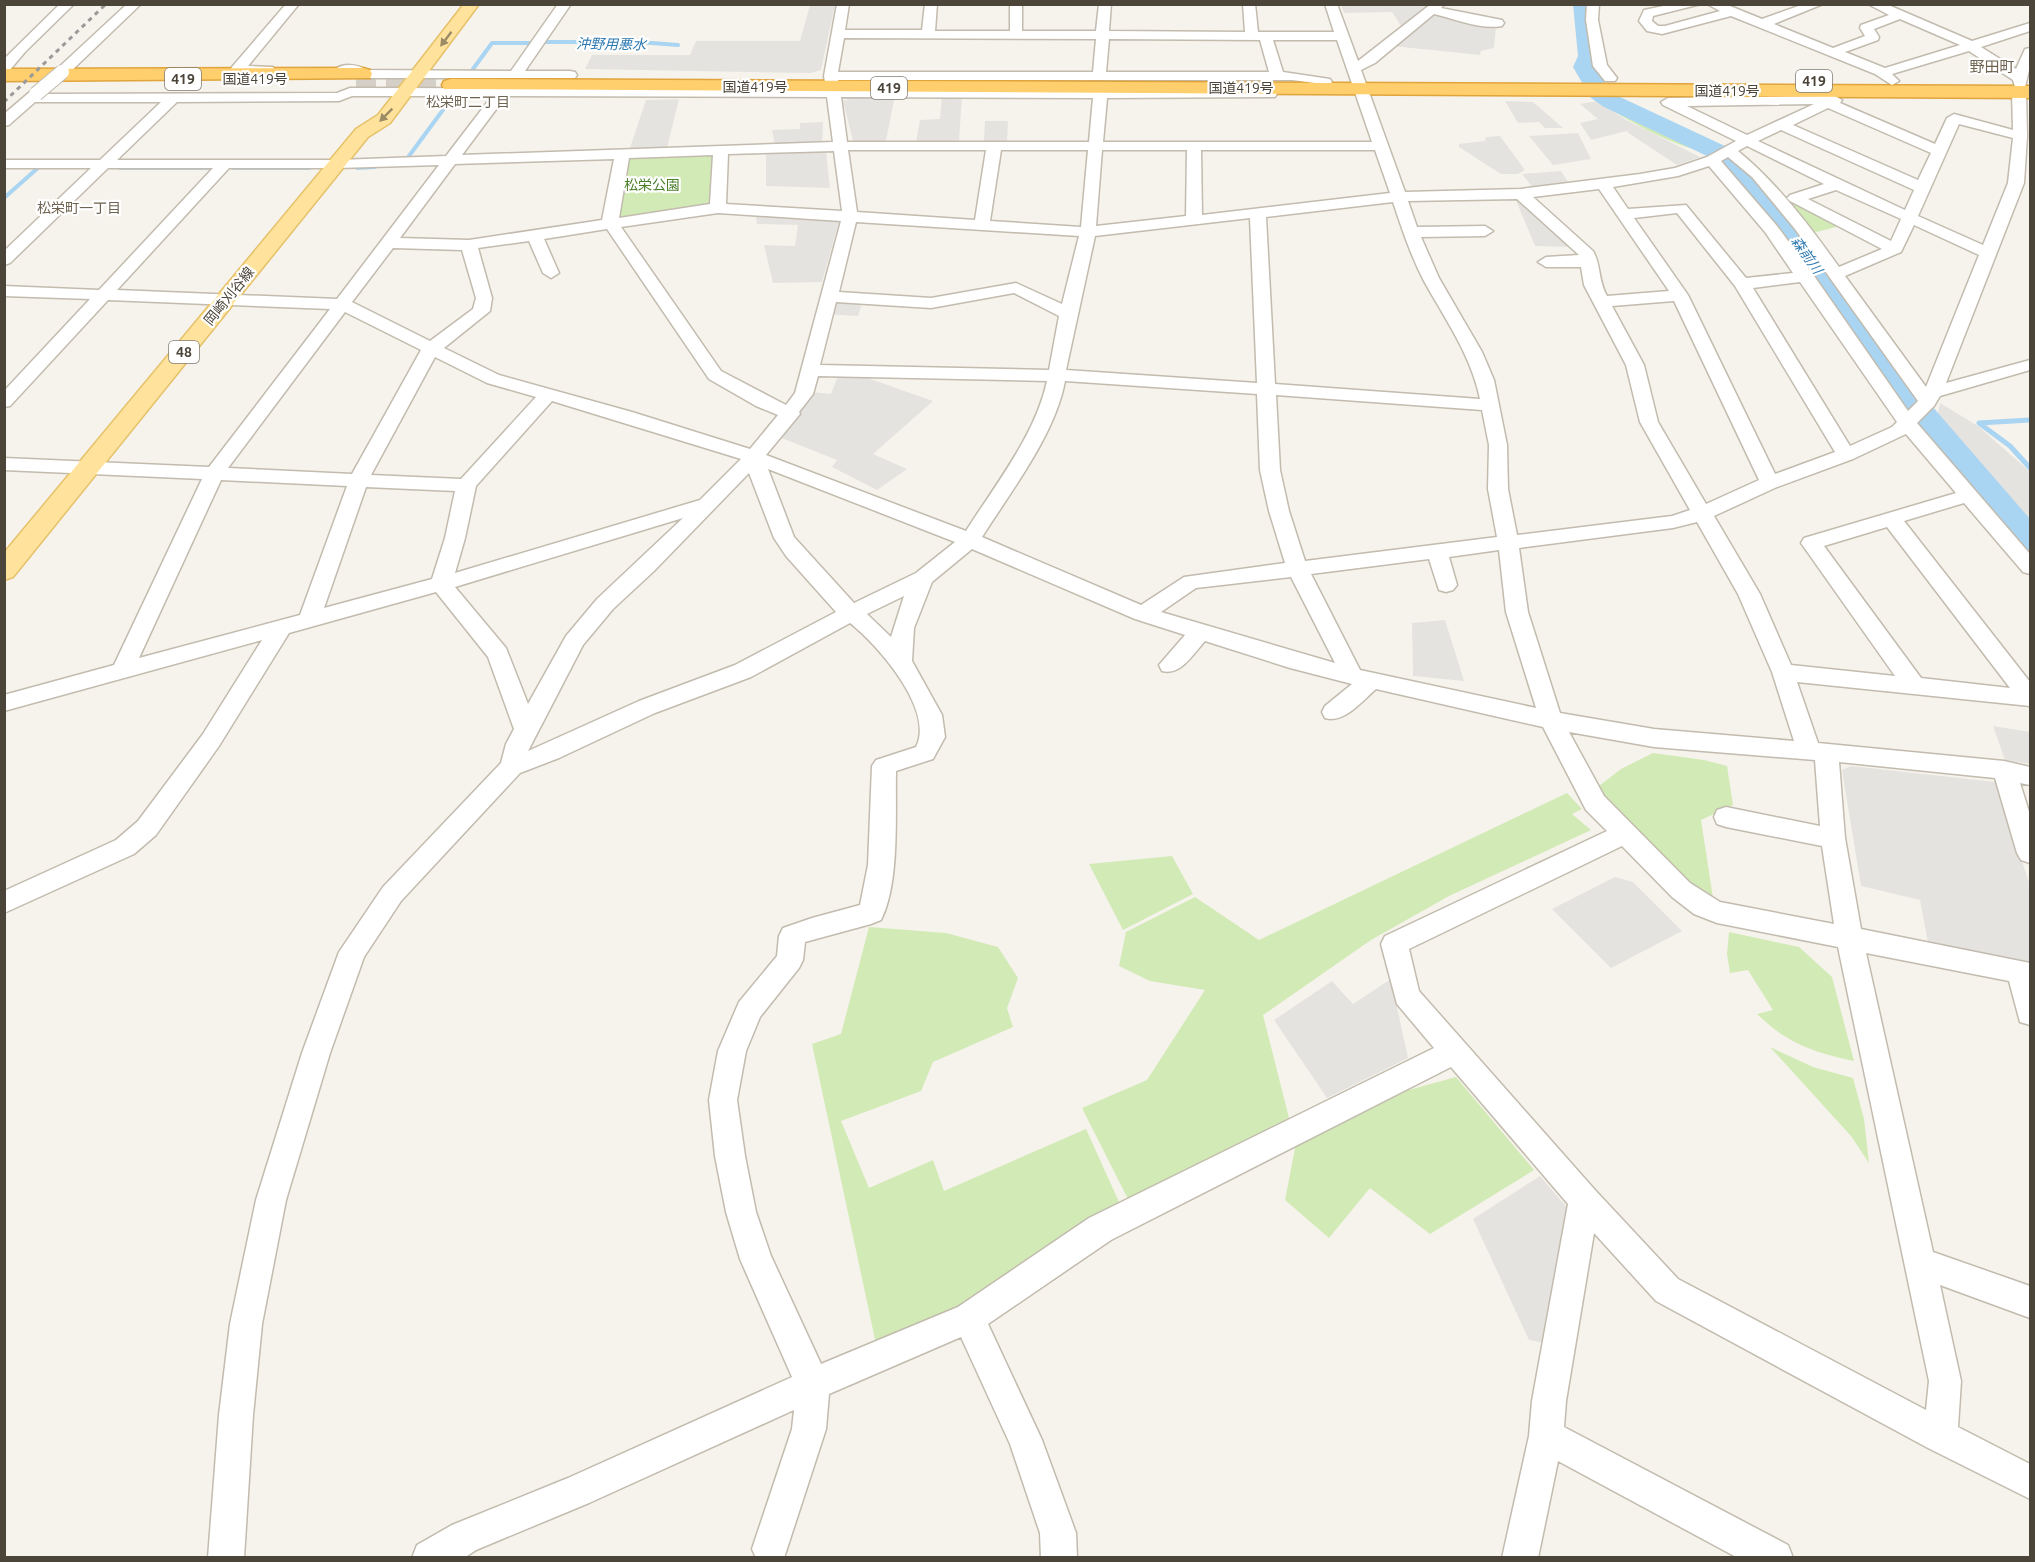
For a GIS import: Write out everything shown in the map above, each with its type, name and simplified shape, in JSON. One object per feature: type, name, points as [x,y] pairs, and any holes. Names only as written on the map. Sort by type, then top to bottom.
[{"type":"highway","points":[[6,63],[358,83]]},
{"type":"highway","name":"国道419号","points":[[1357,80],[1550,90],[1607,83],[1888,77],[2024,86]]},
{"type":"highway","name":"国道419号","points":[[4,80],[358,83]]},
{"type":"highway","name":"国道419号","points":[[454,82],[1325,85],[1357,80],[1577,80],[1607,83],[1636,90],[2024,86]]},
{"type":"highway","name":"国道419号","points":[[4,87],[358,83]]},
{"type":"highway","points":[[4,92],[358,83]]},
{"type":"main road","name":"岡崎刈谷線","points":[[362,133],[364,118],[454,4]]},
{"type":"main road","name":"岡崎刈谷線","points":[[4,571],[362,133],[384,119],[421,74],[472,4]]},
{"type":"street","points":[[6,63],[68,4]]},
{"type":"street","points":[[4,122],[135,4]]},
{"type":"street","points":[[237,70],[294,4]]},
{"type":"street","points":[[515,75],[565,4]]},
{"type":"street","points":[[512,767],[518,744],[574,641],[605,604],[647,566],[754,457],[791,414],[804,394],[850,216],[832,84],[837,34],[843,4]]},
{"type":"street","points":[[928,34],[931,4]]},
{"type":"street","points":[[1016,4],[1016,34]]},
{"type":"street","points":[[226,1557],[236,1415],[246,1324],[269,1211],[316,1053],[352,952],[392,894],[512,767],[551,752],[647,706],[743,671],[923,578],[970,540],[1043,423],[1052,400],[1088,232],[1105,4]]},
{"type":"street","points":[[1249,4],[1259,35],[1277,76]]},
{"type":"street","points":[[1331,4],[1411,232],[1444,303],[1473,352],[1485,380],[1498,445],[1498,489],[1517,612],[1551,720],[1595,803],[1681,890],[1703,906],[1717,912],[2025,973],[2031,1013]]},
{"type":"street","points":[[1593,4],[1592,20],[1600,66],[1607,83]]},
{"type":"street","points":[[1635,4],[1648,13],[1687,5]]},
{"type":"street","points":[[1713,4],[1834,52],[1888,77],[1971,46],[2031,27]]},
{"type":"street","points":[[1761,24],[1817,4]]},
{"type":"street","points":[[1874,4],[1946,33],[1971,46],[2024,86]]},
{"type":"street","points":[[1357,80],[1370,60],[1436,7],[1478,21],[1498,23]]},
{"type":"street","points":[[1648,13],[1645,21],[1650,28],[1657,31],[1731,12]]},
{"type":"street","points":[[1834,52],[1873,37],[1866,28],[1900,15]]},
{"type":"street","points":[[837,34],[1342,36]]},
{"type":"street","points":[[1143,614],[1191,582],[1673,522],[1703,513],[1770,483],[1846,455],[1899,431],[1930,397],[1988,254],[2023,179],[2020,136],[2024,86],[2031,52]]},
{"type":"street","points":[[64,70],[357,70],[358,83]]},
{"type":"street","points":[[34,96],[339,97],[358,83],[399,74],[832,84]]},
{"type":"street","points":[[1099,84],[1277,76],[1325,85]]},
{"type":"street","points":[[358,83],[386,92],[502,92],[832,84],[1099,84],[1301,93],[1325,85]]},
{"type":"street","points":[[1636,90],[1668,102],[1837,185],[1988,254]]},
{"type":"street","points":[[122,671],[215,472],[502,92]]},
{"type":"street","points":[[4,260],[173,98]]},
{"type":"street","points":[[388,243],[469,245],[610,222],[718,208],[1088,232],[1399,197],[1521,194],[1678,172],[1712,160],[1748,140],[1834,100],[1668,102]]},
{"type":"street","points":[[1828,103],[1939,152]]},
{"type":"street","points":[[1836,273],[1895,249],[1954,118],[2020,136]]},
{"type":"street","points":[[1781,125],[1923,188]]},
{"type":"street","points":[[982,225],[994,145]]},
{"type":"street","points":[[4,164],[338,164],[842,146],[1380,146]]},
{"type":"street","points":[[1194,146],[1194,221]]},
{"type":"street","points":[[1728,150],[1757,174],[1802,226],[1930,397]]},
{"type":"street","points":[[718,208],[721,151]]},
{"type":"street","points":[[622,154],[610,222],[715,375],[762,402],[791,414]]},
{"type":"street","points":[[1712,160],[1771,229],[1806,276],[1907,423],[2031,567]]},
{"type":"street","points":[[4,402],[225,164]]},
{"type":"street","points":[[1603,184],[1680,295],[1770,483]]},
{"type":"street","points":[[1837,185],[1796,198],[1895,249]]},
{"type":"street","points":[[1521,194],[1587,254],[1592,285],[1635,365],[1649,422],[1749,594],[1817,752],[1850,937],[1945,1381],[1940,1436]]},
{"type":"street","points":[[1623,214],[1681,208],[1742,284],[1846,455]]},
{"type":"street","points":[[1258,213],[1270,470],[1279,511],[1298,570],[1362,679]]},
{"type":"street","points":[[1411,232],[1485,231]]},
{"type":"street","points":[[534,234],[551,273]]},
{"type":"street","points":[[309,621],[359,478],[431,349],[481,311],[484,298],[469,245]]},
{"type":"street","points":[[1546,262],[1590,262]]},
{"type":"street","points":[[1742,284],[1806,276]]},
{"type":"street","points":[[829,296],[931,303],[1016,288],[1069,314]]},
{"type":"street","points":[[4,291],[342,304],[493,379],[754,457],[970,540],[1143,614],[1290,660],[1362,679],[1551,720],[1654,738],[2004,770],[2031,776]]},
{"type":"street","points":[[1601,302],[1680,295]]},
{"type":"street","points":[[1930,397],[2031,365]]},
{"type":"street","points":[[810,370],[1081,376],[1489,405]]},
{"type":"street","points":[[441,584],[455,538],[466,485],[548,394]]},
{"type":"street","points":[[754,457],[784,538],[839,603],[902,661],[930,715],[933,737],[925,753],[884,766],[881,865],[872,912],[854,920],[808,928],[792,936],[790,960],[749,1010],[732,1051],[723,1100],[730,1156],[741,1212],[756,1259],[799,1357],[814,1384],[809,1429],[770,1549]]},
{"type":"street","points":[[4,464],[359,478],[466,485]]},
{"type":"street","points":[[1914,685],[1812,543],[1970,495]]},
{"type":"street","points":[[4,703],[280,630],[707,504]]},
{"type":"street","points":[[1891,518],[2030,698]]},
{"type":"street","points":[[1437,552],[1446,585]]},
{"type":"street","points":[[902,661],[900,643],[903,620],[923,578]]},
{"type":"street","points":[[441,584],[498,654],[526,729]]},
{"type":"street","points":[[4,903],[125,847],[147,828],[211,740],[280,630]]},
{"type":"street","points":[[1170,665],[1201,632]]},
{"type":"street","points":[[1783,672],[2030,698]]},
{"type":"street","points":[[1333,712],[1362,679]]},
{"type":"street","points":[[2004,770],[2031,853]]},
{"type":"street","points":[[1726,817],[1833,838]]},
{"type":"street","points":[[1624,834],[1394,944],[1407,996],[1453,1052],[1667,1290],[2031,1482]]},
{"type":"street","points":[[430,1557],[468,1547],[577,1491],[814,1384],[969,1318],[1100,1229],[1453,1052]]},
{"type":"street","points":[[1520,1557],[1546,1436],[1549,1401],[1584,1200]]},
{"type":"street","points":[[1921,1263],[2031,1302]]},
{"type":"street","points":[[969,1318],[1025,1440],[1059,1533],[1059,1557]]},
{"type":"street","points":[[1546,1436],[1775,1557]]},
{"type":"green space","points":[[1594,98],[1608,101],[1705,148],[1705,152],[1676,143],[1647,130]]},
{"type":"green space","name":"松栄公園","points":[[714,154],[710,205],[618,219],[626,157]]},
{"type":"green space","points":[[1781,201],[1791,201],[1840,226],[1809,234]]},
{"type":"green space","points":[[1653,753],[1704,760],[1727,766],[1733,805],[1701,820],[1713,898],[1688,884],[1595,789],[1621,769]]},
{"type":"green space","points":[[1567,793],[1582,809],[1572,814],[1591,830],[1449,896],[1371,940],[1263,1015],[1290,1122],[1129,1201],[1082,1108],[1147,1080],[1205,990],[1150,981],[1119,966],[1126,932],[1195,897],[1259,940]]},
{"type":"green space","points":[[1172,856],[1193,894],[1123,930],[1089,864]]},
{"type":"green space","points":[[869,927],[946,933],[998,947],[1018,978],[1007,1008],[1013,1027],[933,1062],[921,1091],[841,1121],[869,1188],[933,1160],[944,1191],[1086,1129],[1119,1202],[964,1304],[876,1344],[812,1044],[841,1034]]},
{"type":"green space","points":[[1729,932],[1799,947],[1832,977],[1854,1061],[1813,1050],[1791,1040],[1757,1014],[1773,1010],[1748,970],[1730,973],[1727,954]]},
{"type":"green space","points":[[1770,1047],[1813,1067],[1853,1078],[1864,1119],[1869,1163],[1851,1136]]},
{"type":"green space","points":[[1456,1077],[1534,1170],[1430,1234],[1370,1188],[1329,1238],[1285,1200],[1296,1143],[1405,1091]]},
{"type":"shaded area","points":[[810,5],[835,5],[821,70],[811,73],[585,69],[592,55],[690,55],[696,41],[800,41]]},
{"type":"shaded area","points":[[1341,5],[1433,5],[1403,29],[1392,12],[1344,13]]},
{"type":"shaded area","points":[[1433,12],[1496,25],[1494,48],[1481,51],[1480,55],[1392,46]]},
{"type":"shaded area","points":[[942,94],[962,95],[959,141],[916,142],[920,120],[940,119]]},
{"type":"shaded area","points":[[895,95],[886,141],[853,141],[843,101],[852,98]]},
{"type":"shaded area","points":[[679,99],[667,148],[630,148],[646,100]]},
{"type":"shaded area","points":[[1505,101],[1533,102],[1563,128],[1545,128],[1539,122],[1518,123]]},
{"type":"shaded area","points":[[1598,101],[1626,120],[1700,157],[1677,165],[1627,132],[1631,130],[1591,140],[1580,123],[1598,119],[1580,104]]},
{"type":"shaded area","points":[[985,121],[1008,121],[1007,141],[984,141]]},
{"type":"shaded area","points":[[823,122],[822,145],[775,146],[772,130],[800,129],[800,123]]},
{"type":"shaded area","points":[[1578,133],[1591,159],[1553,165],[1529,136]]},
{"type":"shaded area","points":[[1500,136],[1525,170],[1518,174],[1501,174],[1459,147],[1459,144],[1485,141],[1486,137]]},
{"type":"shaded area","points":[[826,151],[830,188],[766,186],[766,153]]},
{"type":"shaded area","points":[[1561,171],[1570,185],[1533,188],[1522,174]]},
{"type":"shaded area","points":[[1515,198],[1520,198],[1572,247],[1535,246]]},
{"type":"shaded area","points":[[755,212],[840,218],[822,282],[773,283],[764,245],[795,246],[798,225],[757,224]]},
{"type":"shaded area","points":[[828,298],[863,300],[858,316],[824,314]]},
{"type":"shaded area","points":[[856,374],[933,401],[873,454],[907,469],[877,490],[832,467],[837,460],[779,437],[812,392],[831,394],[838,376]]},
{"type":"shaded area","points":[[1940,403],[1978,426],[2030,472],[2030,521],[1938,413]]},
{"type":"shaded area","points":[[1445,620],[1464,681],[1413,676],[1412,623]]},
{"type":"shaded area","points":[[1993,726],[2030,732],[2030,764],[2005,760]]},
{"type":"shaded area","points":[[1851,766],[1995,782],[2030,885],[2030,965],[1928,943],[1920,900],[1861,886],[1842,770]]},
{"type":"shaded area","points":[[1615,877],[1633,882],[1682,931],[1611,968],[1552,909]]},
{"type":"shaded area","points":[[1391,979],[1408,1058],[1327,1098],[1274,1020],[1332,981],[1353,1004]]},
{"type":"shaded area","points":[[1540,1176],[1570,1211],[1546,1343],[1529,1340],[1473,1219]]},
{"type":"waterway","name":"森前川","points":[[1583,4],[1589,56],[1584,67],[1599,93],[1612,102],[1718,152],[1743,174],[1787,227],[1908,398],[2030,540]]},
{"type":"waterway","name":"沖野用悪水","points":[[544,42],[638,42],[678,45]]},
{"type":"waterway","name":"沖野用悪水","points":[[473,69],[492,43],[531,43]]},
{"type":"waterway","name":"沖野用悪水","points":[[409,156],[451,99]]},
{"type":"waterway","name":"沖野用悪水","points":[[4,198],[39,167],[46,167]]},
{"type":"waterway","name":"沖野用悪水","points":[[357,168],[375,167]]},
{"type":"waterway","name":"沖野用悪水","points":[[120,168],[213,168]]},
{"type":"waterway","name":"沖野用悪水","points":[[233,168],[309,168]]},
{"type":"waterway","points":[[2030,420],[1979,423],[2010,446],[2030,468]]},
{"type":"tunnel","points":[[356,86],[451,85]]},
{"type":"railway","points":[[4,102],[106,4]]},
{"type":"district","name":"野田町","points":[[1992,67]]},
{"type":"district","name":"松栄町二丁目","points":[[468,102]]},
{"type":"district","name":"松栄町一丁目","points":[[79,208]]}]
